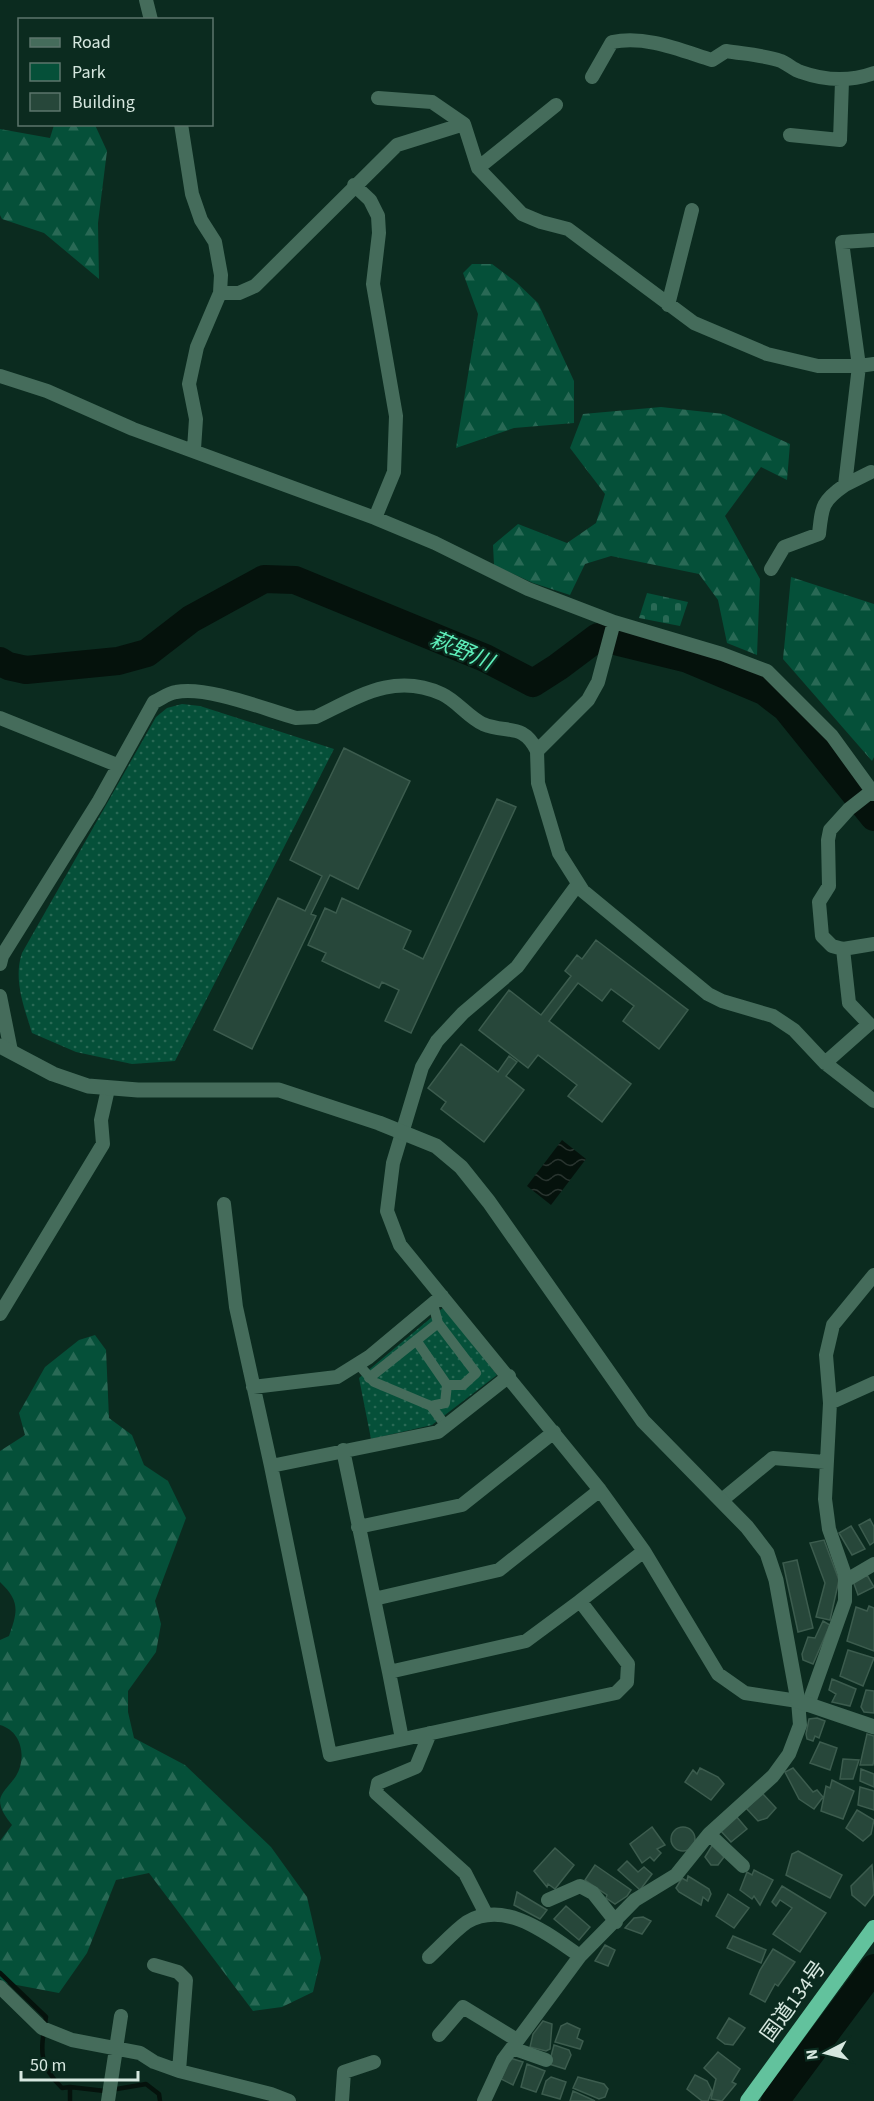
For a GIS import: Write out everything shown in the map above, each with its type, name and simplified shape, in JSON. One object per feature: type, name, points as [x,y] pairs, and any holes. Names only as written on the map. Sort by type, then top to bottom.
[{"type":"highway","name":"国道134号","points":[[748,2101],[874,1928]]},
{"type":"street","points":[[146,0],[151,18]]},
{"type":"street","points":[[592,77],[612,42],[630,38],[678,49],[712,60],[726,51],[750,54],[782,61],[800,72],[842,81],[874,73]]},
{"type":"street","points":[[790,135],[840,140],[842,81]]},
{"type":"street","points":[[378,98],[432,102],[464,124],[478,168],[522,214],[568,229],[694,323],[767,354],[818,366],[874,364]]},
{"type":"street","points":[[478,168],[556,105]]},
{"type":"street","points":[[220,293],[239,293],[255,286],[354,184],[397,145],[464,124]]},
{"type":"street","points":[[181,126],[192,194],[201,220],[215,242],[221,275],[220,293],[197,347],[189,384],[196,419],[194,449]]},
{"type":"street","points":[[354,184],[370,200],[378,216],[379,233],[373,284],[396,416],[394,472],[375,518]]},
{"type":"street","points":[[668,305],[692,210]]},
{"type":"street","points":[[845,485],[860,366],[842,242],[874,240]]},
{"type":"street","points":[[0,376],[47,391],[133,429],[194,449],[375,518],[435,543],[528,589],[614,622],[767,670],[832,736],[870,794],[849,809],[830,830],[829,886],[819,902],[822,936],[832,946],[843,949],[874,944]]},
{"type":"street","points":[[771,569],[784,547],[819,534],[822,506],[829,496],[871,472]]},
{"type":"street","points":[[537,751],[588,700],[598,682],[614,622]]},
{"type":"street","points":[[0,964],[2,956],[99,801],[154,702],[176,692],[210,694],[296,718],[307,718],[316,717],[379,687],[409,686],[441,694],[485,725],[520,731],[532,741],[537,751],[538,783],[559,853],[583,891],[708,994],[773,1016],[794,1030],[825,1063],[874,1101]]},
{"type":"street","points":[[0,718],[117,765]]},
{"type":"street","points":[[578,884],[517,967],[463,1013],[437,1041],[422,1067],[408,1106],[393,1163],[387,1211],[400,1245],[438,1300],[509,1376],[600,1490],[644,1551],[718,1674],[745,1693],[803,1703],[874,1727]]},
{"type":"street","points":[[825,1063],[868,1024],[849,1003],[843,949]]},
{"type":"street","points":[[0,996],[6,1049],[70,1082],[108,1089],[279,1090],[403,1132],[436,1146],[461,1167],[644,1421],[722,1500],[767,1553],[776,1580],[803,1703]]},
{"type":"street","points":[[0,1314],[103,1144],[100,1120],[108,1089]]},
{"type":"street","points":[[224,1204],[236,1307],[272,1466],[330,1755],[616,1693],[627,1682],[628,1664],[580,1601]]},
{"type":"street","points":[[484,2101],[502,2060],[580,1956],[636,1900],[676,1875],[709,1834],[773,1776],[789,1754],[800,1725],[803,1703],[845,1601],[845,1581],[829,1529],[825,1462],[830,1403],[826,1355],[833,1325],[874,1275]]},
{"type":"street","points":[[438,1300],[438,1323],[476,1373],[464,1384],[447,1385]]},
{"type":"street","points":[[253,1387],[337,1377],[358,1364],[438,1300]]},
{"type":"street","points":[[369,1378],[438,1323]]},
{"type":"street","points":[[416,1340],[447,1385],[445,1403],[431,1406]]},
{"type":"street","points":[[358,1364],[369,1378],[431,1406],[446,1426]]},
{"type":"street","points":[[272,1466],[438,1432],[509,1376]]},
{"type":"street","points":[[830,1403],[874,1383]]},
{"type":"street","points":[[358,1527],[462,1505],[554,1432]]},
{"type":"street","points":[[343,1450],[402,1739]]},
{"type":"street","points":[[722,1500],[773,1458],[825,1462]]},
{"type":"street","points":[[374,1599],[499,1570],[600,1490]]},
{"type":"street","points":[[389,1672],[526,1641],[644,1551]]},
{"type":"street","points":[[845,1581],[874,1564]]},
{"type":"street","points":[[430,1732],[416,1767],[378,1783],[376,1793],[465,1873],[486,1914]]},
{"type":"street","points":[[709,1834],[743,1866]]},
{"type":"street","points":[[548,1900],[580,1886],[592,1893],[615,1922]]},
{"type":"street","points":[[429,1957],[466,1923],[486,1914],[517,1918],[580,1956]]},
{"type":"street","points":[[154,1965],[178,1972],[186,1980],[179,2071]]},
{"type":"street","points":[[0,1988],[42,2028],[72,2040],[140,2053],[154,2062],[179,2071],[271,2094],[289,2101]]},
{"type":"street","points":[[439,2035],[463,2007],[515,2044],[546,2060]]},
{"type":"street","points":[[108,2101],[121,2016]]},
{"type":"street","points":[[342,2101],[344,2072],[374,2062]]},
{"type":"green space","points":[[54,126],[95,126],[107,151],[98,223],[99,279],[44,233],[2,219],[0,215],[0,129],[50,138]]},
{"type":"green space","points":[[472,264],[492,264],[538,303],[574,381],[574,423],[514,428],[456,448],[478,314],[463,273]]},
{"type":"green space","points":[[661,407],[724,414],[790,444],[787,480],[761,467],[725,516],[760,579],[757,655],[727,643],[718,600],[699,574],[611,556],[585,564],[570,595],[533,583],[494,565],[493,545],[518,524],[567,543],[596,523],[605,494],[570,448],[583,414]]},
{"type":"green space","points":[[791,577],[874,604],[874,757],[872,761],[783,659]]},
{"type":"green space","points":[[647,593],[688,602],[680,626],[639,618]]},
{"type":"green space","points":[[182,704],[200,706],[334,749],[175,1061],[132,1064],[76,1052],[32,1033],[19,983],[22,953],[156,717],[167,708]]},
{"type":"green space","points":[[444,1307],[497,1375],[432,1425],[371,1439],[359,1378]]},
{"type":"green space","points":[[95,1335],[106,1350],[109,1418],[132,1435],[144,1465],[168,1481],[186,1518],[155,1601],[161,1624],[156,1652],[128,1691],[128,1712],[134,1738],[185,1765],[271,1847],[307,1897],[321,1958],[313,1992],[282,2007],[253,2011],[149,1873],[116,1880],[87,1953],[59,1993],[6,1983],[0,1979],[0,1841],[12,1825],[2,1810],[0,1800],[16,1776],[22,1754],[18,1739],[7,1728],[0,1725],[0,1640],[9,1636],[15,1607],[11,1595],[0,1582],[0,1451],[25,1435],[19,1413],[45,1367],[79,1340]]},
{"type":"water","points":[[562,1140],[586,1159],[551,1205],[527,1186]]},
{"type":"building","points":[[344,748],[410,781],[358,889],[330,875],[311,914],[316,916],[252,1049],[214,1030],[278,898],[305,911],[322,876],[290,860]]},
{"type":"building","points":[[497,799],[516,807],[411,1033],[385,1021],[399,990],[382,982],[379,988],[322,961],[326,953],[308,945],[325,908],[336,913],[342,898],[411,931],[403,949],[423,959]]},
{"type":"building","points":[[596,940],[688,1010],[659,1049],[623,1021],[634,1006],[611,989],[602,1001],[578,983],[549,1021],[631,1084],[602,1122],[568,1096],[577,1085],[538,1055],[528,1068],[479,1030],[509,990],[541,1015],[571,976],[565,971],[577,955],[582,959]]},
{"type":"building","points":[[461,1044],[498,1072],[509,1056],[517,1062],[506,1076],[524,1090],[484,1142],[441,1109],[446,1102],[428,1088]]},
{"type":"building","points":[[870,1519],[874,1527],[874,1542],[870,1545],[859,1525]]},
{"type":"building","points":[[851,1526],[865,1549],[852,1555],[839,1533]]},
{"type":"building","points":[[824,1540],[839,1580],[830,1620],[816,1617],[825,1583],[810,1543]]},
{"type":"building","points":[[797,1560],[813,1628],[798,1632],[783,1563]]},
{"type":"building","points":[[867,1575],[874,1587],[858,1595],[853,1581]]},
{"type":"building","points":[[869,1606],[874,1608],[874,1651],[847,1641],[856,1607],[867,1611]]},
{"type":"building","points":[[823,1621],[830,1625],[813,1664],[803,1660],[802,1654],[808,1637],[815,1638]]},
{"type":"building","points":[[848,1650],[874,1658],[863,1686],[840,1676]]},
{"type":"building","points":[[832,1679],[856,1689],[850,1706],[832,1702],[836,1694],[829,1690]]},
{"type":"building","points":[[866,1690],[874,1691],[874,1713],[864,1712],[861,1707]]},
{"type":"building","points":[[817,1718],[825,1721],[819,1738],[815,1736],[813,1741],[807,1739],[806,1734],[809,1719]]},
{"type":"building","points":[[867,1734],[874,1736],[873,1765],[860,1765]]},
{"type":"building","points":[[820,1742],[837,1748],[830,1770],[810,1763]]},
{"type":"building","points":[[843,1759],[859,1760],[853,1779],[840,1779]]},
{"type":"building","points":[[700,1768],[718,1777],[724,1784],[711,1800],[685,1782],[693,1770],[697,1774]]},
{"type":"building","points":[[793,1768],[813,1792],[817,1790],[823,1797],[814,1809],[799,1799],[785,1772]]},
{"type":"building","points":[[861,1769],[874,1774],[874,1787],[860,1781]]},
{"type":"building","points":[[832,1780],[854,1791],[843,1819],[821,1811],[826,1786],[830,1788]]},
{"type":"building","points":[[860,1787],[874,1791],[874,1810],[858,1805]]},
{"type":"building","points":[[763,1794],[776,1808],[767,1818],[758,1821],[746,1808]]},
{"type":"building","points":[[857,1810],[874,1820],[871,1834],[863,1841],[846,1828]]},
{"type":"building","points":[[736,1816],[747,1829],[731,1842],[720,1830]]},
{"type":"building","points":[[652,1827],[665,1845],[657,1849],[661,1853],[654,1861],[650,1857],[642,1863],[630,1844]]},
{"type":"building","points":[[683,1827],[688,1828],[694,1834],[694,1844],[688,1850],[683,1851],[678,1850],[672,1844],[671,1839],[672,1834],[678,1828]]},
{"type":"building","points":[[713,1844],[724,1857],[718,1865],[711,1865],[705,1857]]},
{"type":"building","points":[[555,1848],[574,1865],[555,1889],[548,1884],[547,1887],[534,1871]]},
{"type":"building","points":[[798,1851],[842,1875],[830,1898],[786,1875],[792,1854]]},
{"type":"building","points":[[627,1861],[638,1872],[644,1867],[652,1874],[640,1890],[618,1870]]},
{"type":"building","points":[[595,1865],[631,1890],[627,1896],[615,1904],[606,1898],[607,1895],[585,1880]]},
{"type":"building","points":[[872,1865],[874,1894],[865,1906],[852,1895],[851,1886]]},
{"type":"building","points":[[754,1870],[773,1880],[760,1905],[754,1896],[752,1899],[740,1890],[747,1872],[752,1875]]},
{"type":"building","points":[[688,1876],[709,1889],[711,1894],[708,1901],[703,1897],[701,1905],[679,1892],[676,1888],[682,1878],[687,1881]]},
{"type":"building","points":[[782,1886],[826,1913],[800,1952],[773,1934],[792,1908],[780,1900],[776,1906],[772,1902]]},
{"type":"building","points":[[517,1892],[547,1910],[540,1919],[514,1905]]},
{"type":"building","points":[[728,1894],[749,1908],[734,1928],[716,1916]]},
{"type":"building","points":[[566,1906],[590,1927],[579,1940],[554,1919]]},
{"type":"building","points":[[643,1917],[651,1921],[642,1934],[625,1928],[634,1918]]},
{"type":"building","points":[[733,1936],[766,1950],[761,1963],[727,1948]]},
{"type":"building","points":[[605,1945],[615,1950],[608,1966],[595,1961]]},
{"type":"building","points":[[773,1949],[795,1962],[778,1986],[775,1984],[765,2002],[750,1994],[760,1970]]},
{"type":"building","points":[[729,2018],[745,2028],[733,2045],[725,2044],[717,2038]]},
{"type":"building","points":[[543,2021],[552,2024],[550,2049],[546,2051],[530,2047],[533,2034]]},
{"type":"building","points":[[567,2023],[580,2029],[577,2038],[583,2041],[580,2049],[555,2042],[561,2026]]},
{"type":"building","points":[[554,2045],[569,2050],[571,2055],[565,2069],[549,2064]]},
{"type":"building","points":[[718,2052],[740,2069],[732,2082],[736,2084],[722,2101],[711,2099],[716,2079],[704,2068]]},
{"type":"building","points":[[510,2058],[523,2062],[513,2085],[501,2079]]},
{"type":"building","points":[[527,2064],[545,2071],[536,2092],[521,2087]]},
{"type":"building","points":[[695,2075],[707,2081],[712,2091],[708,2101],[702,2101],[687,2089]]},
{"type":"building","points":[[551,2077],[566,2082],[560,2099],[542,2094],[546,2081]]},
{"type":"building","points":[[578,2077],[604,2084],[608,2089],[605,2097],[599,2099],[573,2088]]},
{"type":"building","points":[[573,2091],[595,2101],[570,2101]]},
{"type":"waterway","name":"萩野川","points":[[0,661],[8,666],[26,670],[118,661],[147,653],[191,619],[264,579],[295,580],[485,658],[533,683],[598,637],[688,659],[764,691],[786,708],[874,817]]},
{"type":"waterway","points":[[775,2101],[874,1968]]},
{"type":"waterway","points":[[0,1973],[46,2017],[42,2047],[45,2063],[48,2071],[62,2088],[70,2087]]},
{"type":"waterway","points":[[70,2101],[70,2087],[105,2091],[146,2084],[159,2094],[160,2101]]}]
